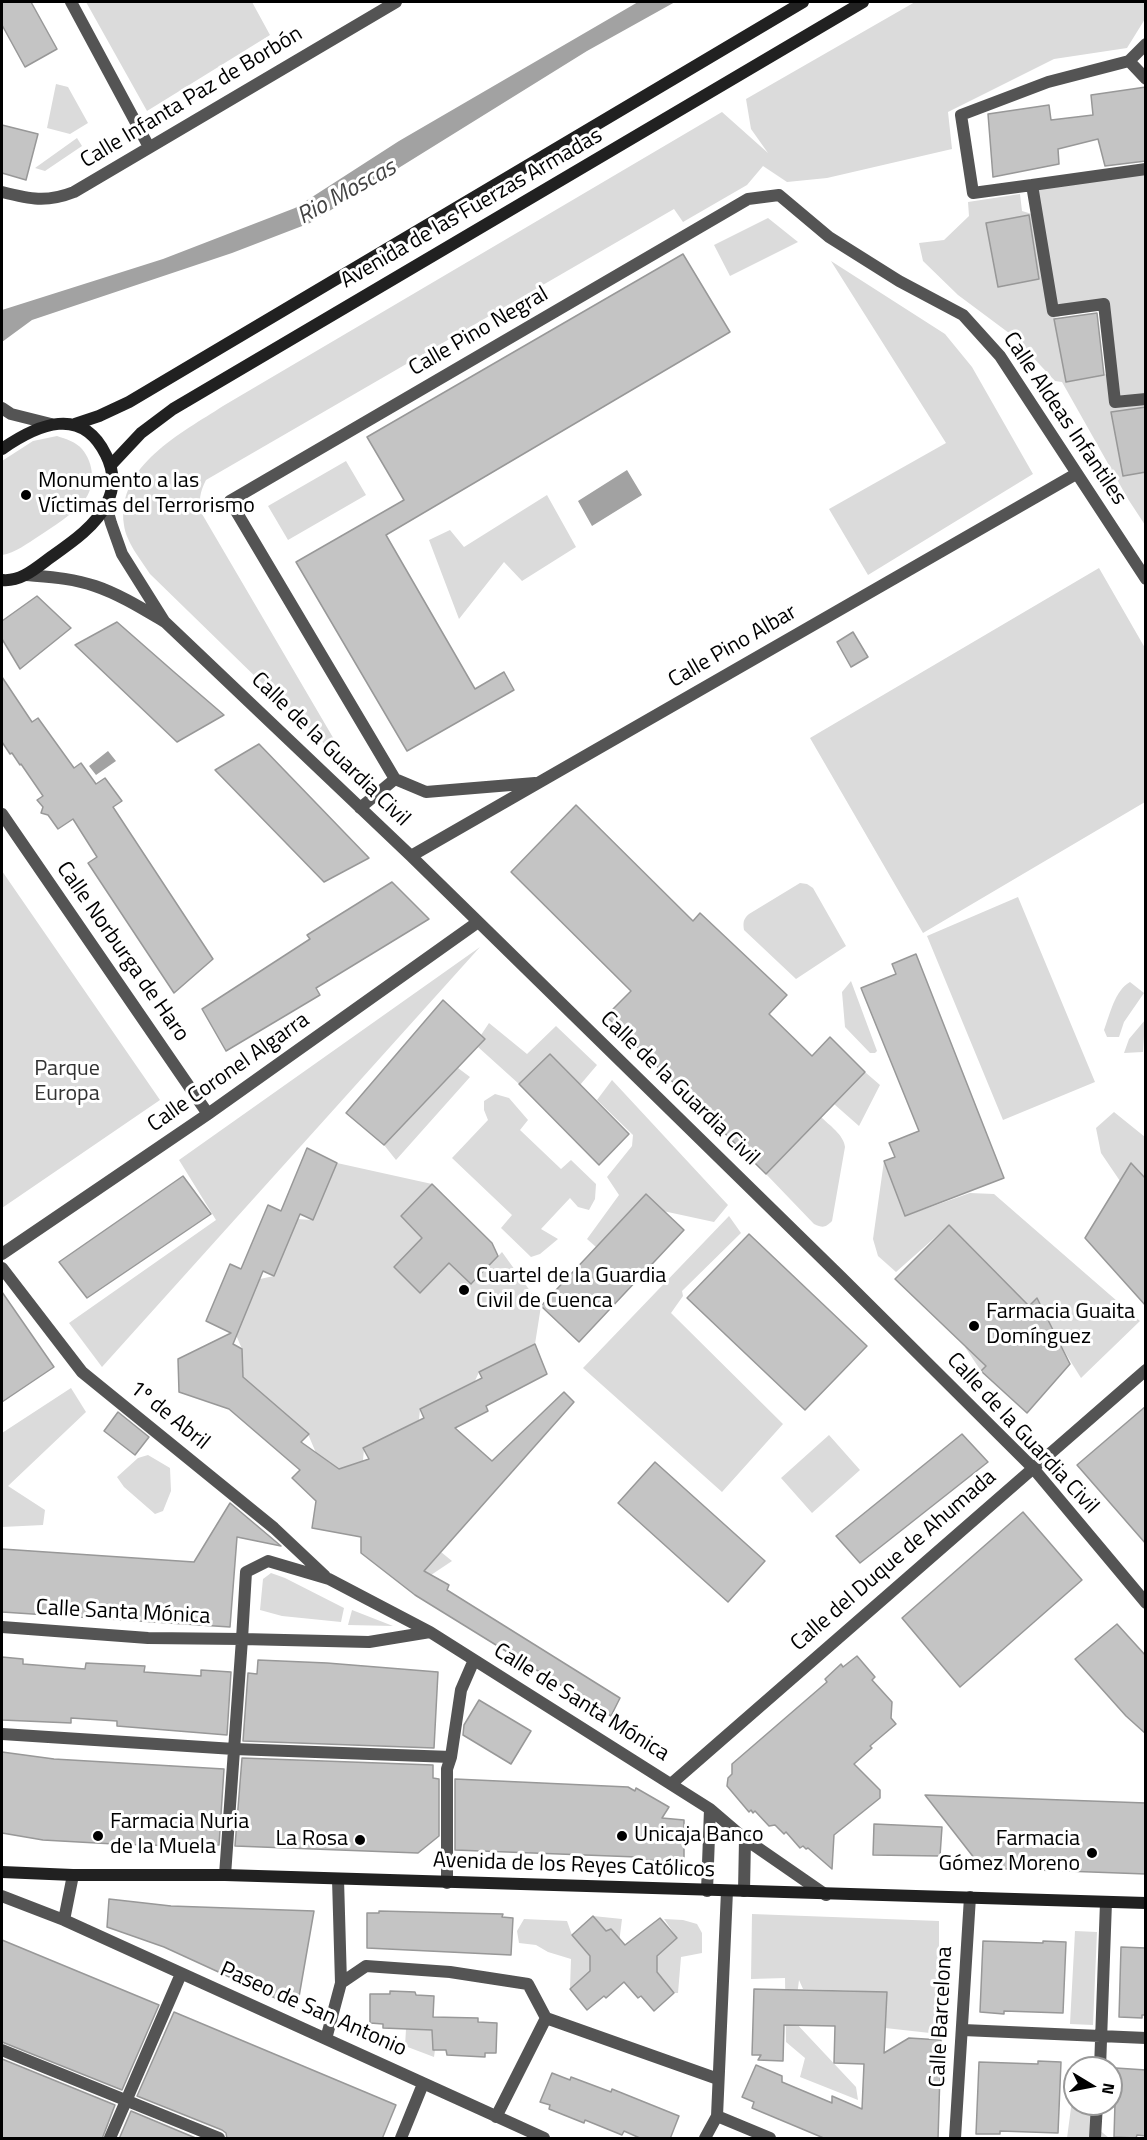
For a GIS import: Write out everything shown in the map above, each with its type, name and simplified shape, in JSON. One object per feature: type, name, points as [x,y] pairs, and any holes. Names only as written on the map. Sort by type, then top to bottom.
[{"type":"main road","name":"Avenida de las Fuerzas Armadas","points":[[75,424],[129,402],[803,2]]},
{"type":"main road","name":"Avenida de las Fuerzas Armadas","points":[[111,465],[141,433],[173,409],[863,2]]},
{"type":"main road","points":[[2,449],[51,424],[75,424],[85,428],[94,436],[111,465],[112,490],[98,517],[75,540],[26,575],[3,582]]},
{"type":"main road","name":"Avenida de los Reyes Católicos","points":[[2,1872],[74,1875],[225,1875],[1146,1903]]},
{"type":"street","points":[[71,2],[149,147]]},
{"type":"street","name":"Calle Infanta Paz de Borbón","points":[[2,192],[36,200],[50,200],[74,192],[396,2]]},
{"type":"street","points":[[1146,44],[1129,61],[1048,82],[961,114],[973,193],[1146,169]]},
{"type":"street","points":[[1129,61],[1146,79]]},
{"type":"street","points":[[1032,185],[1053,311],[1104,304],[1115,402],[1146,399]]},
{"type":"street","name":"Calle Aldeas Infantiles","points":[[748,199],[778,195],[829,237],[899,281],[963,315],[1000,356],[1146,579]]},
{"type":"street","name":"Calle Pino Negral","points":[[230,501],[748,199]]},
{"type":"street","points":[[2,408],[11,414],[51,424]]},
{"type":"street","name":"Calle Pino Albar","points":[[411,856],[1076,474]]},
{"type":"street","name":"Calle de la Guardia Civil","points":[[230,501],[394,779]]},
{"type":"street","name":"Calle de la Guardia Civil","points":[[106,505],[122,554],[165,622]]},
{"type":"street","name":"Calle de la Guardia Civil","points":[[26,575],[60,578],[95,586],[165,622],[411,856],[1033,1468],[1146,1603]]},
{"type":"street","points":[[360,808],[394,779],[426,792],[540,782]]},
{"type":"street","name":"Calle Norburga de Haro","points":[[2,814],[208,1114]]},
{"type":"street","name":"Calle Coronel Algarra","points":[[2,1254],[208,1114],[478,922]]},
{"type":"street","name":"1º de Abril","points":[[2,1268],[81,1372],[274,1528],[328,1579]]},
{"type":"street","name":"Calle del Duque de Ahumada","points":[[670,1784],[1146,1370]]},
{"type":"street","name":"Calle Santa Mónica","points":[[242,1639],[246,1572],[268,1561],[328,1579],[430,1632]]},
{"type":"street","name":"Calle Santa Mónica","points":[[2,1627],[148,1638],[369,1642],[430,1632]]},
{"type":"street","name":"Calle de Santa Mónica","points":[[430,1632],[710,1809]]},
{"type":"street","points":[[225,1875],[242,1639]]},
{"type":"street","points":[[447,1883],[447,1769],[451,1757],[461,1690],[474,1660]]},
{"type":"street","points":[[2,1734],[234,1749],[451,1757]]},
{"type":"street","points":[[710,1809],[745,1839],[826,1895]]},
{"type":"street","points":[[707,1891],[710,1809]]},
{"type":"street","points":[[744,1891],[745,1839]]},
{"type":"street","points":[[64,1920],[74,1875]]},
{"type":"street","points":[[326,2039],[341,1983],[338,1879]]},
{"type":"street","points":[[705,2139],[717,2116],[727,1891]]},
{"type":"street","name":"Paseo de San Antonio","points":[[2,1896],[64,1920],[544,2139]]},
{"type":"street","name":"Calle Barcelona","points":[[956,2139],[970,1897]]},
{"type":"street","points":[[1101,2056],[1106,1902]]},
{"type":"street","points":[[341,1983],[366,1966],[450,1972],[528,1984],[546,2018],[718,2079]]},
{"type":"street","points":[[110,2139],[181,1974]]},
{"type":"street","points":[[496,2117],[546,2018]]},
{"type":"street","points":[[963,2030],[1146,2038]]},
{"type":"street","points":[[2,2050],[219,2139]]},
{"type":"street","points":[[400,2139],[423,2084]]},
{"type":"street","points":[[717,2116],[770,2139]]},
{"type":"street","points":[[1095,2139],[1096,2116]]},
{"type":"green space","points":[[86,2],[252,2],[270,35],[147,111]]},
{"type":"green space","points":[[915,2],[1145,2],[1145,19],[1127,48],[1054,59],[948,112],[952,149],[827,178],[787,182],[763,166],[747,185],[683,222],[674,209],[206,480],[200,497],[202,514],[345,758],[342,761],[150,574],[134,551],[125,531],[124,504],[130,485],[141,468],[172,440],[223,406],[722,112],[768,153],[751,129],[746,99]]},
{"type":"green space","points":[[56,84],[68,87],[88,123],[70,134],[47,128]]},
{"type":"green space","points":[[77,138],[82,146],[45,171],[35,168]]},
{"type":"green space","points":[[1145,171],[1145,525],[1062,382],[1055,381],[1013,336],[958,295],[923,261],[919,243],[944,240],[969,216],[968,202],[1020,194],[1022,211],[1032,214],[1032,185]],"holes":[[[1099,304],[1107,374],[1066,381],[1054,318]]]},
{"type":"green space","points":[[768,218],[798,242],[730,276],[714,245]]},
{"type":"green space","points":[[831,261],[945,334],[972,367],[1033,474],[868,575],[829,509],[946,443]]},
{"type":"green space","points":[[57,436],[77,444],[86,455],[92,475],[88,495],[79,506],[57,524],[21,547],[2,555],[2,461],[33,441]]},
{"type":"green space","points":[[346,461],[366,495],[288,540],[268,506]]},
{"type":"green space","points":[[547,495],[576,547],[522,581],[504,562],[459,619],[429,540],[450,530],[464,547]]},
{"type":"green space","points":[[1099,568],[1145,648],[1145,802],[923,933],[810,738]]},
{"type":"green space","name":"Parque Europa","points":[[2,871],[160,1100],[2,1208]]},
{"type":"green space","points":[[800,883],[813,888],[846,946],[796,979],[744,930],[744,923],[749,914]]},
{"type":"green space","points":[[1018,897],[1095,1082],[1003,1120],[927,936]]},
{"type":"green space","points":[[480,947],[102,1367],[69,1323],[216,1220],[179,1160]]},
{"type":"green space","points":[[851,981],[877,1051],[875,1053],[870,1053],[845,1027],[842,992]]},
{"type":"green space","points":[[1130,982],[1144,993],[1124,1022],[1119,1037],[1107,1037],[1104,1030],[1114,1003],[1120,991]]},
{"type":"green space","points":[[1145,1020],[1143,1052],[1124,1053],[1129,1039]]},
{"type":"green space","points":[[489,1023],[527,1054],[556,1026],[597,1065],[580,1085],[550,1054],[519,1084],[478,1047],[485,1039],[481,1035]]},
{"type":"green space","points":[[458,1068],[470,1077],[396,1160],[384,1145]]},
{"type":"green space","points":[[865,1072],[880,1085],[859,1126],[834,1104]]},
{"type":"green space","points":[[612,1080],[728,1205],[714,1222],[663,1211],[646,1194],[596,1247],[587,1239],[619,1195],[607,1177],[632,1146],[633,1135],[597,1100]]},
{"type":"green space","points":[[495,1094],[509,1098],[528,1120],[520,1130],[561,1169],[571,1160],[596,1184],[595,1199],[589,1210],[578,1207],[570,1198],[541,1229],[558,1239],[540,1254],[531,1257],[501,1228],[512,1215],[452,1158],[488,1120],[484,1110],[484,1101]]},
{"type":"green space","points":[[1114,1112],[1145,1137],[1145,1179],[1131,1163],[1120,1181],[1101,1153],[1096,1128]]},
{"type":"green space","points":[[821,1117],[839,1134],[845,1147],[832,1221],[824,1227],[814,1224],[766,1174]]},
{"type":"green space","points":[[884,1161],[905,1216],[970,1193],[994,1194],[1140,1321],[1081,1378],[1061,1346],[1037,1298],[999,1336],[1007,1344],[981,1371],[965,1347],[1016,1293],[949,1225],[896,1272],[878,1256],[873,1239]]},
{"type":"green space","points":[[337,1163],[432,1184],[401,1216],[422,1238],[420,1292],[449,1263],[472,1284],[502,1252],[541,1306],[535,1344],[479,1372],[475,1381],[420,1409],[419,1420],[364,1448],[363,1461],[339,1469],[316,1453],[308,1434],[243,1387],[242,1349],[236,1335],[260,1279],[274,1276],[297,1219],[313,1220]]},
{"type":"green space","points":[[729,1216],[741,1233],[682,1291],[683,1296],[671,1313],[783,1424],[722,1492],[583,1368]]},
{"type":"green space","points":[[71,1388],[86,1412],[8,1486],[45,1510],[43,1525],[2,1527],[2,1433]]},
{"type":"green space","points":[[829,1435],[860,1470],[812,1513],[781,1478]]},
{"type":"green space","points":[[148,1455],[170,1468],[171,1491],[163,1511],[155,1514],[124,1487],[117,1477],[138,1458]]},
{"type":"green space","points":[[441,1552],[452,1561],[431,1575],[414,1594],[389,1575],[437,1556]]},
{"type":"green space","points":[[271,1573],[344,1608],[341,1622],[282,1616],[260,1610],[263,1579]]},
{"type":"green space","points":[[352,1610],[393,1626],[348,1625]]},
{"type":"green space","points":[[752,1914],[939,1921],[939,2034],[885,2028],[887,1992],[803,1989],[799,1980],[794,2021],[856,2087],[858,2100],[800,2077],[805,2058],[786,2042],[785,1978],[751,1979]]},
{"type":"green space","points":[[593,1916],[622,1919],[619,1943],[619,1938],[611,1929],[606,1931]]},
{"type":"green space","points":[[524,1919],[567,1921],[572,1935],[590,1956],[590,1971],[570,1989],[571,1959],[548,1952],[536,1945],[519,1943],[517,1931]]},
{"type":"green space","points":[[664,1919],[683,1920],[697,1924],[702,1933],[702,1953],[681,1957],[678,1993],[674,1993],[657,1972],[657,1956],[677,1938]]},
{"type":"green space","points":[[1075,1931],[1097,1932],[1093,2025],[1070,2024]]},
{"type":"green space","points":[[432,2024],[434,2057],[405,2046],[406,2029],[420,2030]]},
{"type":"green space","points":[[1070,2116],[1091,2116],[1091,2123],[1109,2138],[1067,2138]]},
{"type":"water","name":"Rio Moscas","points":[[638,2],[675,2],[587,51],[310,223],[232,253],[32,320],[2,342],[2,310],[163,259],[295,208],[399,141]]},
{"type":"water","points":[[627,470],[642,495],[592,526],[578,501]]},
{"type":"water","points":[[108,751],[116,761],[96,775],[89,766]]},
{"type":"building","points":[[2,2],[31,2],[57,49],[25,67],[2,25]]},
{"type":"building","points":[[1146,87],[1146,161],[1105,166],[1098,139],[1058,149],[1059,164],[993,177],[988,114],[1049,105],[1051,120],[1093,115],[1091,95]]},
{"type":"building","points":[[2,125],[38,134],[26,180],[2,173]]},
{"type":"building","points":[[1029,215],[1039,279],[998,287],[986,223]]},
{"type":"building","points":[[683,254],[730,332],[386,535],[475,689],[504,672],[514,690],[407,751],[296,562],[404,500],[367,437]]},
{"type":"building","points":[[1097,313],[1104,375],[1066,382],[1054,319]]},
{"type":"building","points":[[1146,407],[1146,472],[1123,476],[1111,412]]},
{"type":"building","points":[[37,596],[71,628],[20,669],[2,639],[2,621]]},
{"type":"building","points":[[117,622],[224,715],[177,742],[75,645]]},
{"type":"building","points":[[853,632],[868,657],[851,667],[837,642]]},
{"type":"building","points":[[2,677],[32,722],[38,718],[74,768],[81,763],[96,784],[105,778],[122,801],[113,807],[213,959],[174,993],[88,863],[97,857],[73,819],[58,829],[48,815],[41,813],[43,807],[37,800],[43,796],[21,764],[2,742]]},
{"type":"building","points":[[259,744],[369,858],[324,882],[215,770]]},
{"type":"building","points":[[576,805],[693,921],[700,913],[787,995],[769,1014],[812,1056],[830,1037],[865,1072],[766,1174],[606,1016],[631,991],[511,872]]},
{"type":"building","points":[[392,882],[429,919],[316,988],[320,995],[226,1051],[202,1009],[310,939],[307,935]]},
{"type":"building","points":[[916,954],[1004,1178],[905,1216],[884,1161],[895,1157],[889,1143],[919,1131],[861,988],[896,974],[892,964]]},
{"type":"building","points":[[443,1000],[485,1039],[384,1145],[346,1113]]},
{"type":"building","points":[[550,1054],[629,1134],[599,1165],[519,1084]]},
{"type":"building","points":[[307,1148],[337,1163],[313,1220],[300,1214],[274,1276],[263,1271],[233,1344],[242,1349],[243,1377],[309,1434],[301,1442],[339,1469],[369,1459],[363,1448],[424,1418],[420,1409],[482,1378],[479,1372],[535,1344],[547,1374],[486,1406],[488,1411],[455,1428],[492,1461],[564,1392],[574,1402],[424,1571],[449,1585],[447,1590],[620,1698],[611,1716],[415,1595],[361,1553],[361,1537],[312,1528],[316,1501],[292,1478],[300,1470],[229,1409],[179,1392],[178,1359],[231,1333],[206,1321],[230,1264],[241,1269],[268,1205],[281,1211]]},
{"type":"building","points":[[1131,1163],[1146,1179],[1146,1306],[1085,1238]]},
{"type":"building","points":[[183,1176],[211,1214],[87,1298],[59,1262]]},
{"type":"building","points":[[432,1184],[492,1243],[498,1256],[471,1284],[449,1263],[420,1293],[394,1267],[422,1238],[401,1216]]},
{"type":"building","points":[[646,1194],[684,1230],[579,1342],[541,1306]]},
{"type":"building","points":[[949,1225],[1029,1306],[1037,1298],[1070,1364],[1027,1413],[981,1371],[986,1366],[895,1279]]},
{"type":"building","points":[[749,1234],[867,1346],[805,1410],[687,1298]]},
{"type":"building","points":[[2,1292],[54,1367],[2,1402]]},
{"type":"building","points":[[1146,1406],[1146,1544],[1077,1465]]},
{"type":"building","points":[[118,1412],[149,1437],[135,1455],[104,1431]]},
{"type":"building","points":[[962,1434],[988,1462],[860,1563],[836,1536]]},
{"type":"building","points":[[655,1462],[765,1561],[728,1602],[618,1503]]},
{"type":"building","points":[[230,1503],[281,1546],[237,1537],[230,1627],[2,1612],[2,1549],[194,1562]]},
{"type":"building","points":[[1023,1512],[1082,1580],[960,1687],[902,1618]]},
{"type":"building","points":[[1117,1624],[1146,1656],[1146,1734],[1126,1716],[1075,1659]]},
{"type":"building","points":[[857,1656],[875,1677],[872,1680],[892,1702],[891,1718],[896,1724],[870,1746],[872,1748],[854,1764],[880,1790],[880,1798],[834,1835],[832,1869],[808,1848],[803,1846],[800,1848],[786,1832],[784,1834],[775,1825],[769,1826],[755,1811],[749,1812],[727,1786],[728,1778],[732,1774],[732,1764],[827,1682],[825,1679],[841,1664],[843,1667]]},
{"type":"building","points":[[2,1657],[23,1659],[23,1664],[85,1669],[86,1663],[145,1666],[144,1672],[201,1676],[201,1670],[231,1672],[227,1735],[117,1726],[117,1721],[71,1718],[71,1723],[2,1720]]},
{"type":"building","points":[[258,1660],[438,1672],[434,1748],[243,1741],[248,1673],[257,1674]]},
{"type":"building","points":[[479,1700],[531,1731],[511,1764],[463,1735],[464,1725]]},
{"type":"building","points":[[2,1752],[54,1759],[224,1769],[219,1845],[214,1845],[214,1847],[114,1844],[43,1840],[2,1833]]},
{"type":"building","points":[[242,1758],[433,1765],[433,1778],[439,1779],[439,1836],[418,1853],[235,1846]]},
{"type":"building","points":[[455,1779],[628,1787],[635,1791],[636,1788],[669,1807],[662,1818],[684,1820],[684,1858],[670,1858],[670,1861],[637,1860],[637,1857],[455,1850]]},
{"type":"building","points":[[925,1795],[1146,1803],[1146,1874],[982,1868]]},
{"type":"building","points":[[874,1824],[942,1827],[940,1856],[873,1855]]},
{"type":"building","points":[[109,1899],[171,1906],[314,1911],[297,2008],[164,1947],[107,1927]]},
{"type":"building","points":[[379,1911],[503,1914],[502,1917],[513,1918],[511,1955],[367,1948],[367,1913],[379,1913]]},
{"type":"building","points":[[593,1916],[606,1931],[611,1929],[625,1945],[660,1918],[677,1938],[657,1956],[657,1972],[674,1993],[654,2011],[624,1982],[606,1998],[604,1996],[587,2010],[570,1989],[590,1971],[590,1956],[572,1935]]},
{"type":"building","points":[[2,1940],[159,2005],[122,2090],[2,2042]]},
{"type":"building","points":[[983,1941],[1066,1942],[1063,2013],[980,2012]]},
{"type":"building","points":[[1121,1947],[1146,1948],[1146,2015],[1142,2015],[1142,2018],[1119,2017]]},
{"type":"building","points":[[754,1989],[887,1992],[884,2053],[909,2038],[941,2040],[938,2139],[826,2139],[752,2108],[754,2102],[742,2097],[756,2065],[782,2076],[782,2082],[832,2103],[832,2096],[862,2109],[864,2064],[834,2063],[835,2026],[784,2025],[783,2061],[758,2060],[761,2055],[752,2055]]},
{"type":"building","points":[[390,1991],[415,1992],[416,1995],[434,1996],[433,2017],[478,2018],[478,2022],[497,2023],[496,2053],[485,2053],[485,2057],[447,2055],[446,2050],[433,2050],[432,2030],[383,2028],[383,2024],[370,2023],[370,1994],[390,1994]]},
{"type":"building","points":[[174,2012],[396,2105],[382,2139],[227,2139],[226,2133],[222,2130],[137,2096]]},
{"type":"building","points":[[2,2059],[115,2105],[102,2139],[2,2139]]},
{"type":"building","points":[[1038,2061],[1061,2062],[1058,2133],[1000,2131],[1000,2134],[976,2134],[979,2062],[1038,2064]]},
{"type":"building","points":[[1123,2068],[1146,2070],[1146,2136],[1114,2137],[1115,2116],[1123,2116]]},
{"type":"building","points":[[552,2073],[570,2080],[571,2077],[611,2092],[612,2089],[679,2116],[670,2139],[642,2139],[624,2131],[622,2135],[549,2109],[550,2105],[540,2102]]},
{"type":"building","points":[[131,2111],[198,2139],[119,2139]]},
{"type":"place","name":"Monumento a las Víctimas del Terrorismo","points":[[26,495]]},
{"type":"place","name":"Cuartel de la Guardia Civil de Cuenca","points":[[464,1290]]},
{"type":"place","name":"Farmacia Guaita Domínguez","points":[[974,1326]]},
{"type":"place","name":"Farmacia Nuria de la Muela","points":[[98,1836]]},
{"type":"place","name":"Unicaja Banco","points":[[622,1836]]},
{"type":"place","name":"La Rosa","points":[[360,1840]]},
{"type":"place","name":"Farmacia Gómez Moreno","points":[[1092,1853]]}]
